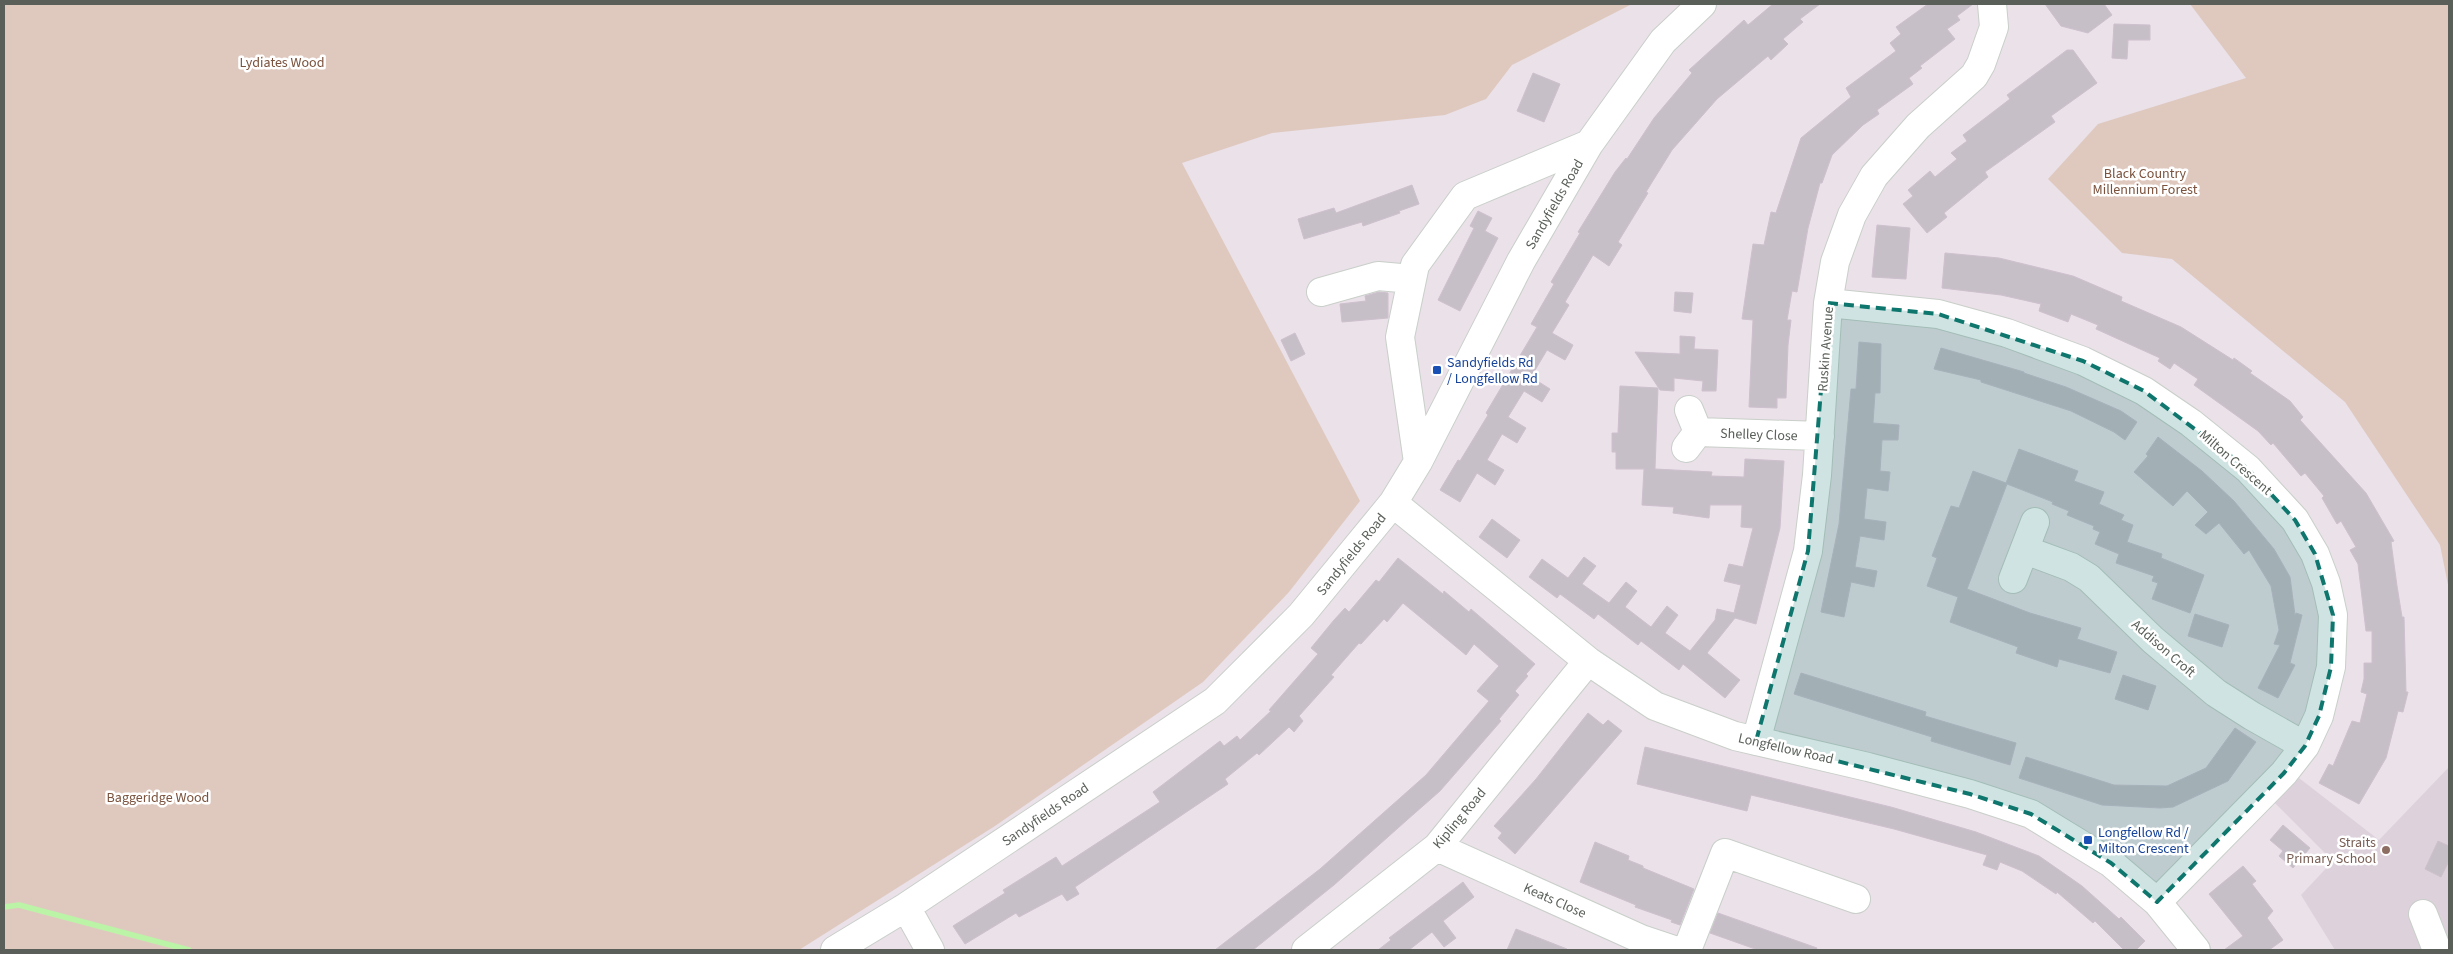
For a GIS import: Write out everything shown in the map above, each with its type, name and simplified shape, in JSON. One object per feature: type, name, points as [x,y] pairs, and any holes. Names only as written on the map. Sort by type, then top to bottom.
[{"type":"street","name":"Sandyfields Road","points":[[835,950],[906,907],[1215,701],[1301,615],[1392,503],[1418,462],[1521,261],[1588,144],[1663,41],[1702,4]]},
{"type":"street","name":"Ruskin Avenue","points":[[1756,741],[1808,550],[1820,436],[1828,303],[1835,262],[1852,215],[1874,176],[1918,126],[1974,76],[1981,64],[1994,27],[1992,4]]},
{"type":"street","points":[[1418,462],[1400,338],[1415,265],[1465,196],[1588,144]]},
{"type":"street","points":[[1321,292],[1378,276],[1412,279]]},
{"type":"street","name":"Milton Crescent","points":[[1828,303],[1938,314],[2006,333],[2084,361],[2144,391],[2192,423],[2248,469],[2295,520],[2315,554],[2326,583],[2333,615],[2331,667],[2319,716],[2305,746],[2284,773],[2157,902]]},
{"type":"street","name":"Shelley Close","points":[[1691,430],[1820,436]]},
{"type":"street","name":"Longfellow Road","points":[[1392,503],[1588,661],[1656,706],[1702,724],[1756,741],[1952,789],[2031,814],[2111,863],[2157,902],[2196,950]]},
{"type":"street","points":[[2013,579],[2035,522]]},
{"type":"street","name":"Addison Croft","points":[[2025,550],[2071,567],[2089,578],[2153,640],[2216,693],[2305,746]]},
{"type":"street","name":"Kipling Road","points":[[1306,950],[1437,847],[1588,661]]},
{"type":"street","name":"Keats Close","points":[[1437,847],[1642,938],[1674,950]]},
{"type":"street","points":[[1687,950],[1725,853],[1856,899]]},
{"type":"street","points":[[906,907],[930,950]]},
{"type":"street","points":[[2423,914],[2437,950]]},
{"type":"highlighted area","points":[[1828,303],[1938,314],[2083,361],[2144,391],[2248,469],[2295,520],[2315,554],[2333,615],[2331,667],[2319,716],[2305,746],[2284,773],[2157,902],[2111,863],[2031,814],[1970,794],[1756,741],[1808,551]]},
{"type":"shaded area","name":"Straits Primary School","points":[[2449,767],[2449,950],[2335,950],[2301,895],[2333,861],[2274,802],[2299,778],[2379,840]]},
{"type":"green space","points":[[4,4],[1632,4],[1512,65],[1486,99],[1445,115],[1272,133],[1182,163],[1360,501],[1289,592],[1203,682],[995,826],[799,950],[4,950]]},
{"type":"green space","name":"Black Country Millennium Forest","points":[[2190,4],[2449,4],[2449,590],[2440,545],[2345,402],[2172,259],[2122,253],[2048,179],[2098,124],[2246,78]]},
{"type":"building","points":[[1773,4],[1820,4],[1800,19],[1803,22],[1783,39],[1788,44],[1771,60],[1768,56],[1717,99],[1672,150],[1618,242],[1622,245],[1609,266],[1593,255],[1565,302],[1569,305],[1552,333],[1573,345],[1569,353],[1565,360],[1547,350],[1531,377],[1550,389],[1542,402],[1524,391],[1508,417],[1526,428],[1517,443],[1502,434],[1487,460],[1504,470],[1495,485],[1477,473],[1460,502],[1440,490],[1488,415],[1486,413],[1537,327],[1531,324],[1554,284],[1551,282],[1580,233],[1578,232],[1615,172],[1627,159],[1654,118],[1692,73],[1689,70],[1744,20],[1748,25]]},
{"type":"building","points":[[1928,4],[1973,4],[1957,16],[1960,20],[1947,29],[1955,39],[1920,66],[1922,68],[1909,78],[1913,84],[1877,110],[1879,114],[1863,125],[1832,155],[1822,183],[1820,183],[1808,228],[1797,292],[1792,291],[1787,320],[1791,320],[1786,398],[1777,398],[1777,408],[1749,407],[1753,320],[1742,319],[1753,244],[1764,245],[1771,212],[1776,213],[1801,138],[1851,97],[1846,88],[1896,51],[1890,43],[1901,34],[1896,27]]},
{"type":"building","points":[[2045,4],[2104,4],[2112,15],[2088,33],[2061,26]]},
{"type":"building","points":[[2114,24],[2150,25],[2150,40],[2128,40],[2127,59],[2112,58]]},
{"type":"building","points":[[2067,50],[2073,50],[2097,83],[2051,116],[2055,122],[1985,172],[1988,177],[1944,213],[1947,217],[1927,233],[1903,204],[1913,196],[1908,190],[1930,171],[1935,177],[1957,159],[1951,153],[1967,141],[1963,135],[2010,99],[2007,95]]},
{"type":"building","points":[[1533,73],[1560,84],[1544,122],[1517,111]]},
{"type":"building","points":[[1412,185],[1419,204],[1363,226],[1362,222],[1304,239],[1298,219],[1334,208],[1336,213]]},
{"type":"building","points":[[1478,211],[1492,218],[1485,231],[1498,238],[1460,311],[1438,300],[1474,228],[1470,226]]},
{"type":"building","points":[[1877,225],[1910,228],[1906,279],[1872,277]]},
{"type":"building","points":[[1945,253],[1999,258],[2073,276],[2122,297],[2121,301],[2181,327],[2233,360],[2234,358],[2252,371],[2250,373],[2290,401],[2303,417],[2300,420],[2366,493],[2394,541],[2391,542],[2402,617],[2404,617],[2406,692],[2408,692],[2403,712],[2398,711],[2386,758],[2359,804],[2319,783],[2329,764],[2333,766],[2352,721],[2360,723],[2367,694],[2361,692],[2364,679],[2364,663],[2372,663],[2372,631],[2366,631],[2358,564],[2350,550],[2356,547],[2341,521],[2337,524],[2322,498],[2324,496],[2305,473],[2301,476],[2273,443],[2271,445],[2258,431],[2194,385],[2198,379],[2174,363],[2170,369],[2158,361],[2160,358],[2096,329],[2098,325],[2071,314],[2068,322],[2039,311],[2041,304],[2001,295],[1942,288]]},
{"type":"building","points":[[1379,292],[1388,293],[1388,318],[1342,322],[1340,304],[1366,301],[1365,296]]},
{"type":"building","points":[[1675,292],[1693,293],[1691,313],[1674,311]]},
{"type":"building","points":[[1295,333],[1305,354],[1291,361],[1281,340]]},
{"type":"building","points":[[1680,336],[1695,337],[1694,349],[1718,350],[1716,391],[1702,391],[1703,381],[1674,378],[1674,391],[1660,390],[1635,352],[1680,354]]},
{"type":"building","points":[[1859,342],[1881,344],[1880,393],[1875,393],[1873,423],[1899,425],[1898,440],[1882,440],[1880,471],[1890,472],[1888,491],[1867,488],[1864,519],[1886,522],[1884,540],[1860,536],[1855,567],[1877,571],[1874,587],[1851,582],[1844,617],[1821,612],[1839,524],[1851,389],[1856,389]]},
{"type":"building","points":[[1941,348],[2024,372],[2066,387],[2121,411],[2137,422],[2125,440],[2114,432],[2071,411],[1981,382],[1981,380],[1934,369]]},
{"type":"building","points":[[1620,386],[1658,388],[1655,469],[1712,472],[1711,476],[1744,477],[1745,459],[1784,461],[1780,528],[1756,624],[1735,618],[1707,653],[1740,680],[1725,698],[1683,664],[1679,670],[1641,641],[1638,645],[1598,614],[1594,619],[1560,594],[1557,598],[1529,577],[1542,559],[1568,578],[1584,557],[1596,566],[1582,584],[1609,603],[1626,582],[1637,591],[1625,607],[1651,627],[1667,606],[1678,615],[1665,633],[1690,651],[1715,620],[1717,609],[1734,613],[1741,585],[1724,581],[1729,564],[1743,567],[1753,528],[1741,527],[1742,505],[1710,505],[1709,518],[1673,513],[1674,507],[1642,505],[1644,469],[1616,469],[1616,452],[1612,452],[1612,433],[1618,433]]},
{"type":"building","points":[[2158,437],[2202,471],[2234,501],[2274,549],[2290,577],[2295,615],[2296,613],[2302,615],[2290,663],[2295,665],[2278,698],[2258,688],[2280,645],[2274,644],[2279,630],[2271,586],[2249,550],[2244,554],[2219,523],[2206,534],[2195,525],[2208,512],[2187,491],[2173,506],[2134,472],[2148,456],[2146,454]]},
{"type":"building","points":[[2019,449],[2078,471],[2074,481],[2104,492],[2099,504],[2124,515],[2121,520],[2133,525],[2127,542],[2162,554],[2161,558],[2204,575],[2190,613],[2152,599],[2158,583],[2152,581],[2154,576],[2116,563],[2119,554],[2095,544],[2100,532],[2093,529],[2094,526],[2067,515],[2069,511],[2052,504],[2053,502],[2007,484],[1967,589],[2030,613],[2081,628],[2077,639],[2117,652],[2110,673],[2059,659],[2057,667],[2016,653],[2018,647],[1950,622],[1958,597],[1927,586],[1937,558],[1932,556],[1951,506],[1959,508],[1973,471],[2006,483]]},
{"type":"building","points":[[1492,519],[1520,540],[1507,558],[1479,537]]},
{"type":"building","points":[[1398,558],[1443,594],[1444,591],[1469,612],[1471,609],[1535,664],[1526,674],[1528,676],[1515,691],[1519,695],[1499,719],[1501,721],[1440,791],[1334,885],[1253,950],[1215,950],[1320,869],[1426,775],[1489,701],[1477,691],[1499,666],[1474,644],[1466,655],[1403,603],[1387,622],[1384,619],[1361,644],[1359,643],[1331,675],[1334,677],[1299,716],[1303,721],[1294,732],[1289,727],[1259,755],[1257,753],[1225,779],[1228,784],[1075,887],[1079,894],[1067,901],[1062,894],[1019,917],[1016,913],[965,944],[953,926],[1005,893],[1003,890],[1056,857],[1062,866],[1160,802],[1153,792],[1220,741],[1224,746],[1237,736],[1240,740],[1271,711],[1269,710],[1318,654],[1311,648],[1334,620],[1345,608],[1349,612],[1376,580],[1379,582]]},
{"type":"building","points":[[2195,614],[2229,625],[2222,647],[2188,636]]},
{"type":"building","points":[[1801,673],[1926,712],[1925,716],[2016,743],[2010,765],[1931,741],[1932,737],[1794,694]]},
{"type":"building","points":[[2123,675],[2156,686],[2148,710],[2115,699]]},
{"type":"building","points":[[1588,713],[1603,725],[1608,720],[1622,731],[1515,854],[1498,838],[1502,833],[1494,826],[1536,779]]},
{"type":"building","points":[[2235,728],[2256,742],[2228,781],[2173,807],[2102,805],[2019,778],[2026,757],[2114,785],[2167,786],[2206,768]]},
{"type":"building","points":[[1645,747],[1891,807],[1976,832],[2039,856],[2082,886],[2119,919],[2121,917],[2145,941],[2136,950],[2124,950],[2095,921],[2093,923],[2057,892],[2056,894],[2022,871],[2000,862],[1997,870],[1983,865],[1987,855],[1894,829],[1751,795],[1747,811],[1637,784]]},
{"type":"building","points":[[2283,825],[2310,848],[2293,868],[2279,856],[2283,851],[2270,840]]},
{"type":"building","points":[[2438,841],[2449,846],[2449,861],[2441,877],[2425,869]]},
{"type":"building","points":[[1595,842],[1629,856],[1628,860],[1643,866],[1643,868],[1694,889],[1680,925],[1580,882]]},
{"type":"building","points":[[2243,866],[2256,881],[2252,884],[2273,911],[2267,918],[2283,940],[2269,950],[2224,950],[2243,936],[2209,894]]},
{"type":"building","points":[[1463,882],[1474,897],[1443,921],[1456,938],[1444,947],[1432,932],[1409,950],[1378,950],[1391,940],[1389,938]]},
{"type":"building","points":[[1718,913],[1817,948],[1816,950],[1758,950],[1710,933]]},
{"type":"building","points":[[1516,929],[1567,949],[1567,950],[1507,950]]},
{"type":"waterway","points":[[4,907],[19,905],[189,950]]},
{"type":"place","name":"Sandyfields Rd / Longfellow Rd","points":[[1437,370]]},
{"type":"place","name":"Longfellow Rd / Milton Crescent","points":[[2088,840]]},
{"type":"place","name":"Straits Primary School","points":[[2386,850]]},
{"type":"park label","name":"Lydiates Wood","points":[[282,62]]},
{"type":"park label","name":"Baggeridge Wood","points":[[158,797]]}]
